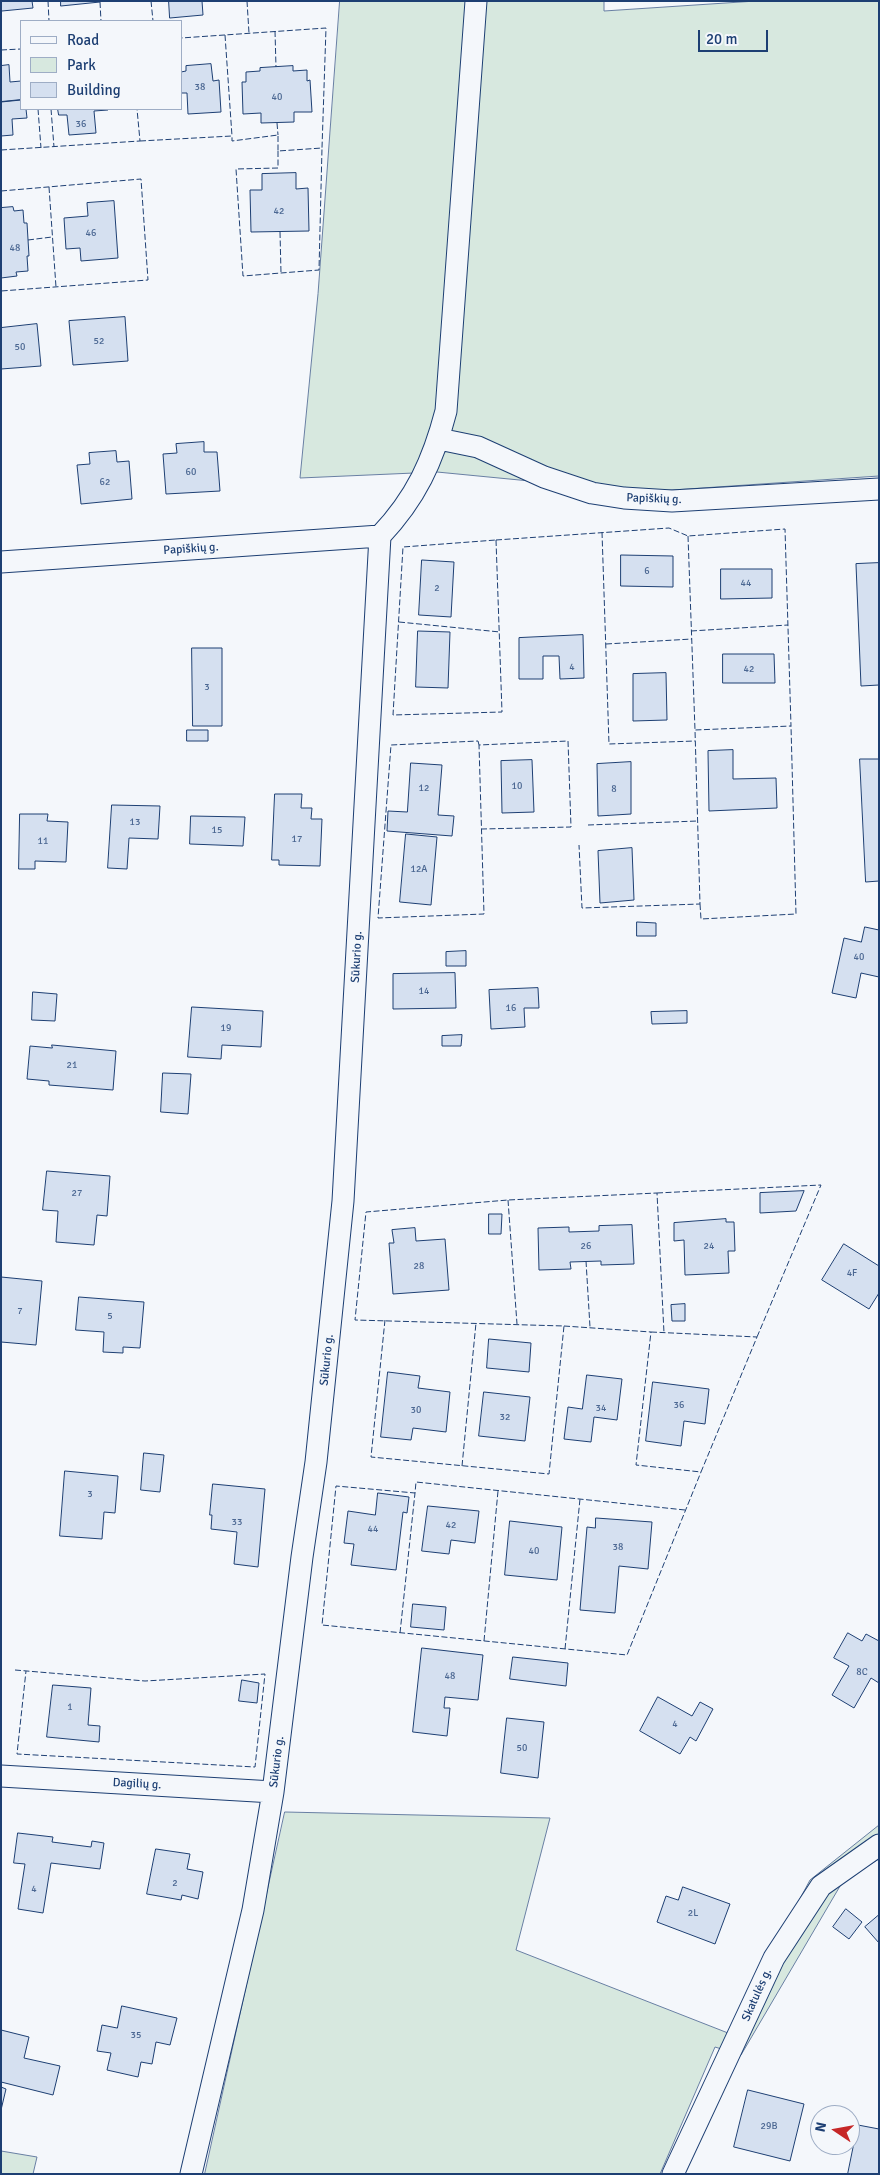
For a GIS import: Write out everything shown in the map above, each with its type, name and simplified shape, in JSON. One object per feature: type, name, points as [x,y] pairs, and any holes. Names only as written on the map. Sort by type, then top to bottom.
[{"type":"street","points":[[380,536],[403,512],[432,458],[446,411],[476,1]]},
{"type":"street","name":"Papiškių g.","points":[[439,439],[478,448],[544,477],[592,493],[624,498],[672,501],[879,489]]},
{"type":"street","name":"Papiškių g.","points":[[1,562],[380,536]]},
{"type":"street","name":"Sūkurio g.","points":[[191,2174],[253,1910],[273,1792],[302,1557],[316,1462],[343,1202],[380,536]]},
{"type":"street","name":"Dagilių g.","points":[[1,1776],[273,1792]]},
{"type":"street","name":"Skatulės g.","points":[[673,2174],[774,1958],[821,1886],[879,1845]]},
{"type":"green space","points":[[340,1],[604,1],[604,11],[756,1],[879,1],[879,476],[643,492],[437,472],[300,478],[318,294]]},
{"type":"green space","points":[[285,1812],[550,1818],[516,1950],[728,2033],[810,1880],[879,1825],[879,1859],[843,1881],[741,2055],[715,2047],[660,2174],[205,2174]]},
{"type":"green space","points":[[1,2151],[37,2157],[33,2174],[1,2174]]},
{"type":"building","points":[[1,1],[32,1],[33,8],[2,11]]},
{"type":"building","points":[[61,1],[100,1],[100,2],[61,6]]},
{"type":"building","points":[[169,1],[202,1],[203,15],[170,18]]},
{"type":"building","points":[[211,64],[213,81],[219,80],[221,112],[188,114],[187,93],[182,93],[182,72],[186,71],[186,66]]},
{"type":"building","points":[[9,65],[10,82],[20,81],[20,100],[1,102],[1,66]]},
{"type":"building","points":[[293,66],[293,71],[307,70],[307,81],[310,80],[312,112],[294,112],[294,122],[261,123],[261,113],[243,114],[242,82],[246,82],[246,72],[260,71],[260,68]]},
{"type":"building","points":[[20,100],[20,110],[26,110],[27,118],[12,119],[13,135],[1,136],[1,102]]},
{"type":"building","points":[[58,110],[108,110],[94,111],[96,133],[69,135],[67,115],[59,115]]},
{"type":"building","points":[[296,173],[296,189],[308,188],[309,231],[251,232],[250,190],[262,190],[262,174]]},
{"type":"building","points":[[114,201],[118,258],[81,261],[80,248],[66,249],[64,218],[88,216],[87,203]]},
{"type":"building","points":[[13,207],[14,211],[23,210],[24,223],[27,223],[28,271],[16,272],[17,276],[1,278],[1,208]]},
{"type":"building","points":[[125,317],[128,361],[73,365],[69,321]]},
{"type":"building","points":[[37,324],[41,366],[1,369],[1,328]]},
{"type":"building","points":[[204,442],[204,452],[217,452],[220,491],[166,494],[163,454],[177,453],[176,444]]},
{"type":"building","points":[[116,451],[117,462],[129,461],[132,499],[81,504],[77,465],[90,464],[89,453]]},
{"type":"building","points":[[621,555],[673,556],[673,587],[621,586]]},
{"type":"building","points":[[422,560],[454,562],[451,617],[419,615]]},
{"type":"building","points":[[879,563],[879,685],[861,686],[856,564]]},
{"type":"building","points":[[721,569],[772,569],[772,598],[721,599]]},
{"type":"building","points":[[418,631],[450,632],[448,688],[416,687]]},
{"type":"building","points":[[583,635],[584,678],[560,679],[559,656],[543,656],[543,679],[519,679],[519,638]]},
{"type":"building","points":[[192,648],[222,648],[222,726],[193,726]]},
{"type":"building","points":[[723,654],[774,654],[775,683],[723,683]]},
{"type":"building","points":[[666,673],[667,720],[633,721],[633,674]]},
{"type":"building","points":[[187,730],[208,730],[208,741],[187,741]]},
{"type":"building","points":[[733,750],[733,779],[776,778],[777,808],[709,811],[708,751]]},
{"type":"building","points":[[860,759],[879,759],[879,881],[866,882]]},
{"type":"building","points":[[532,760],[534,812],[502,813],[501,761]]},
{"type":"building","points":[[631,762],[631,814],[598,816],[597,764]]},
{"type":"building","points":[[411,763],[442,765],[438,815],[454,816],[452,836],[387,831],[388,811],[407,812]]},
{"type":"building","points":[[275,794],[302,794],[301,808],[312,808],[311,819],[322,819],[320,866],[279,865],[279,860],[272,860]]},
{"type":"building","points":[[112,805],[160,806],[158,839],[129,838],[127,869],[108,868]]},
{"type":"building","points":[[20,814],[48,814],[47,821],[68,822],[66,862],[35,861],[35,869],[19,869]]},
{"type":"building","points":[[191,816],[245,817],[243,846],[190,844]]},
{"type":"building","points":[[406,834],[437,837],[431,905],[400,902]]},
{"type":"building","points":[[632,848],[634,900],[600,903],[598,851]]},
{"type":"building","points":[[637,922],[656,923],[656,936],[637,936]]},
{"type":"building","points":[[865,927],[879,930],[879,977],[861,973],[856,998],[832,993],[844,938],[861,942]]},
{"type":"building","points":[[466,951],[466,966],[446,966],[446,952]]},
{"type":"building","points":[[455,973],[456,1008],[393,1009],[393,974]]},
{"type":"building","points":[[538,988],[539,1008],[524,1008],[525,1027],[491,1029],[489,990]]},
{"type":"building","points":[[33,992],[57,994],[55,1021],[32,1020]]},
{"type":"building","points":[[192,1007],[263,1011],[261,1047],[222,1045],[221,1059],[188,1057]]},
{"type":"building","points":[[687,1011],[687,1023],[652,1024],[651,1012]]},
{"type":"building","points":[[462,1035],[461,1046],[442,1046],[442,1036]]},
{"type":"building","points":[[52,1045],[116,1051],[113,1090],[49,1085],[49,1081],[27,1079],[30,1046],[52,1048]]},
{"type":"building","points":[[163,1073],[191,1074],[188,1114],[161,1112]]},
{"type":"building","points":[[47,1171],[110,1176],[107,1216],[97,1215],[94,1245],[56,1242],[58,1211],[43,1210]]},
{"type":"building","points":[[804,1191],[796,1211],[760,1213],[760,1193]]},
{"type":"building","points":[[489,1214],[502,1214],[501,1234],[489,1234]]},
{"type":"building","points":[[726,1219],[726,1222],[734,1222],[735,1251],[728,1251],[729,1273],[685,1275],[684,1240],[674,1241],[674,1223]]},
{"type":"building","points":[[632,1225],[634,1264],[601,1265],[601,1261],[570,1262],[571,1269],[539,1270],[538,1228],[569,1227],[569,1232],[599,1231],[599,1226]]},
{"type":"building","points":[[415,1228],[416,1241],[445,1239],[449,1290],[393,1294],[389,1243],[394,1243],[392,1230]]},
{"type":"building","points":[[844,1244],[879,1266],[879,1293],[869,1309],[822,1280]]},
{"type":"building","points":[[1,1277],[42,1281],[36,1345],[1,1342]]},
{"type":"building","points":[[79,1297],[144,1302],[140,1348],[123,1347],[123,1353],[103,1352],[104,1332],[76,1330]]},
{"type":"building","points":[[685,1304],[685,1321],[672,1321],[671,1305]]},
{"type":"building","points":[[489,1339],[531,1343],[529,1372],[487,1368]]},
{"type":"building","points":[[388,1372],[420,1376],[418,1388],[450,1392],[446,1432],[413,1428],[411,1440],[381,1437]]},
{"type":"building","points":[[587,1375],[622,1379],[617,1420],[594,1417],[591,1442],[564,1439],[568,1407],[582,1409]]},
{"type":"building","points":[[653,1382],[709,1389],[705,1424],[684,1421],[681,1446],[646,1441]]},
{"type":"building","points":[[484,1392],[530,1397],[525,1441],[479,1436]]},
{"type":"building","points":[[144,1453],[164,1455],[160,1492],[141,1490]]},
{"type":"building","points":[[65,1471],[118,1476],[115,1513],[104,1512],[102,1539],[60,1536]]},
{"type":"building","points":[[213,1484],[265,1489],[258,1567],[234,1564],[237,1532],[211,1529],[212,1515],[210,1515]]},
{"type":"building","points":[[378,1493],[409,1497],[407,1513],[403,1512],[396,1570],[351,1565],[354,1544],[344,1543],[348,1511],[375,1515]]},
{"type":"building","points":[[428,1506],[479,1511],[475,1543],[451,1540],[449,1554],[422,1551]]},
{"type":"building","points":[[596,1518],[652,1522],[648,1569],[619,1566],[615,1613],[580,1610],[587,1527],[595,1528]]},
{"type":"building","points":[[510,1521],[562,1527],[557,1580],[505,1575]]},
{"type":"building","points":[[413,1604],[446,1607],[444,1630],[411,1627]]},
{"type":"building","points":[[848,1633],[862,1641],[866,1634],[879,1641],[879,1683],[871,1678],[854,1708],[832,1695],[849,1666],[834,1658]]},
{"type":"building","points":[[422,1648],[483,1655],[478,1700],[445,1697],[444,1708],[450,1708],[447,1736],[413,1732]]},
{"type":"building","points":[[513,1657],[568,1663],[566,1686],[510,1679]]},
{"type":"building","points":[[242,1680],[259,1683],[257,1703],[239,1701]]},
{"type":"building","points":[[53,1685],[91,1688],[88,1725],[100,1726],[99,1742],[47,1737]]},
{"type":"building","points":[[658,1697],[692,1716],[700,1702],[713,1709],[696,1741],[690,1737],[680,1754],[640,1731]]},
{"type":"building","points":[[507,1718],[544,1722],[538,1778],[501,1773]]},
{"type":"building","points":[[18,1833],[53,1837],[52,1842],[91,1847],[92,1841],[104,1843],[100,1869],[51,1863],[43,1913],[18,1909],[25,1864],[14,1863]]},
{"type":"building","points":[[156,1849],[190,1854],[187,1869],[203,1872],[198,1899],[182,1895],[181,1900],[147,1894]]},
{"type":"building","points":[[683,1887],[730,1904],[715,1944],[657,1922],[666,1896],[678,1900]]},
{"type":"building","points":[[846,1909],[862,1922],[849,1939],[833,1927]]},
{"type":"building","points":[[879,1915],[879,1943],[865,1927]]},
{"type":"building","points":[[122,2006],[177,2018],[170,2045],[156,2042],[152,2064],[141,2062],[138,2077],[107,2070],[111,2053],[97,2051],[102,2025],[117,2028]]},
{"type":"building","points":[[1,2030],[29,2037],[24,2058],[60,2066],[53,2095],[1,2082]]},
{"type":"building","points":[[1,2087],[6,2089],[1,2110]]},
{"type":"building","points":[[748,2090],[804,2104],[790,2161],[734,2147]]},
{"type":"building","points":[[860,2125],[879,2129],[879,2174],[848,2174],[852,2155],[860,2155]]},
{"type":"fence","points":[[48,1],[49,20]]},
{"type":"fence","points":[[151,1],[153,20]]},
{"type":"fence","points":[[247,1],[249,33]]},
{"type":"fence","points":[[100,2],[101,20]]},
{"type":"fence","points":[[140,141],[232,136],[232,141],[278,135],[278,151],[322,148],[326,28],[182,38]]},
{"type":"fence","points":[[275,31],[276,67]]},
{"type":"fence","points":[[225,35],[232,136]]},
{"type":"fence","points":[[1,50],[20,49]]},
{"type":"fence","points":[[38,110],[41,148]]},
{"type":"fence","points":[[51,110],[54,147]]},
{"type":"fence","points":[[1,150],[140,141],[137,110]]},
{"type":"fence","points":[[277,123],[278,135]]},
{"type":"fence","points":[[278,151],[278,168],[236,169],[243,276],[319,270],[322,148]]},
{"type":"fence","points":[[1,191],[141,179],[148,280],[1,291]]},
{"type":"fence","points":[[49,187],[56,287]]},
{"type":"fence","points":[[280,232],[281,273]]},
{"type":"fence","points":[[28,240],[52,237]]},
{"type":"fence","points":[[496,540],[669,528],[688,536],[785,529],[791,726],[695,730],[700,904],[582,908],[579,845]]},
{"type":"fence","points":[[602,532],[609,744],[695,741]]},
{"type":"fence","points":[[688,536],[695,730]]},
{"type":"fence","points":[[496,540],[502,712],[393,715],[403,547],[496,540]]},
{"type":"fence","points":[[399,622],[500,632]]},
{"type":"fence","points":[[691,631],[788,625]]},
{"type":"fence","points":[[606,644],[692,639]]},
{"type":"fence","points":[[700,904],[701,919],[796,914],[791,726]]},
{"type":"fence","points":[[479,745],[478,741],[391,745],[378,918],[484,914],[479,745],[568,741],[571,827],[482,829]]},
{"type":"fence","points":[[588,825],[698,821]]},
{"type":"fence","points":[[657,1193],[821,1185],[757,1337]]},
{"type":"fence","points":[[385,1320],[371,1457],[549,1474],[564,1326],[407,1321],[381,1321],[355,1320],[366,1212],[508,1200],[657,1193],[664,1333]]},
{"type":"fence","points":[[508,1200],[517,1324]]},
{"type":"fence","points":[[586,1261],[590,1327]]},
{"type":"fence","points":[[462,1466],[476,1323]]},
{"type":"fence","points":[[564,1326],[651,1332]]},
{"type":"fence","points":[[651,1332],[757,1337],[701,1472],[636,1465],[651,1332]]},
{"type":"fence","points":[[685,1510],[416,1482],[415,1493],[336,1486],[322,1625],[627,1655],[701,1472]]},
{"type":"fence","points":[[484,1641],[498,1491]]},
{"type":"fence","points":[[400,1633],[415,1493]]},
{"type":"fence","points":[[565,1649],[580,1499]]},
{"type":"fence","points":[[15,1670],[145,1681],[265,1674],[255,1767],[17,1754],[26,1671]]}]
